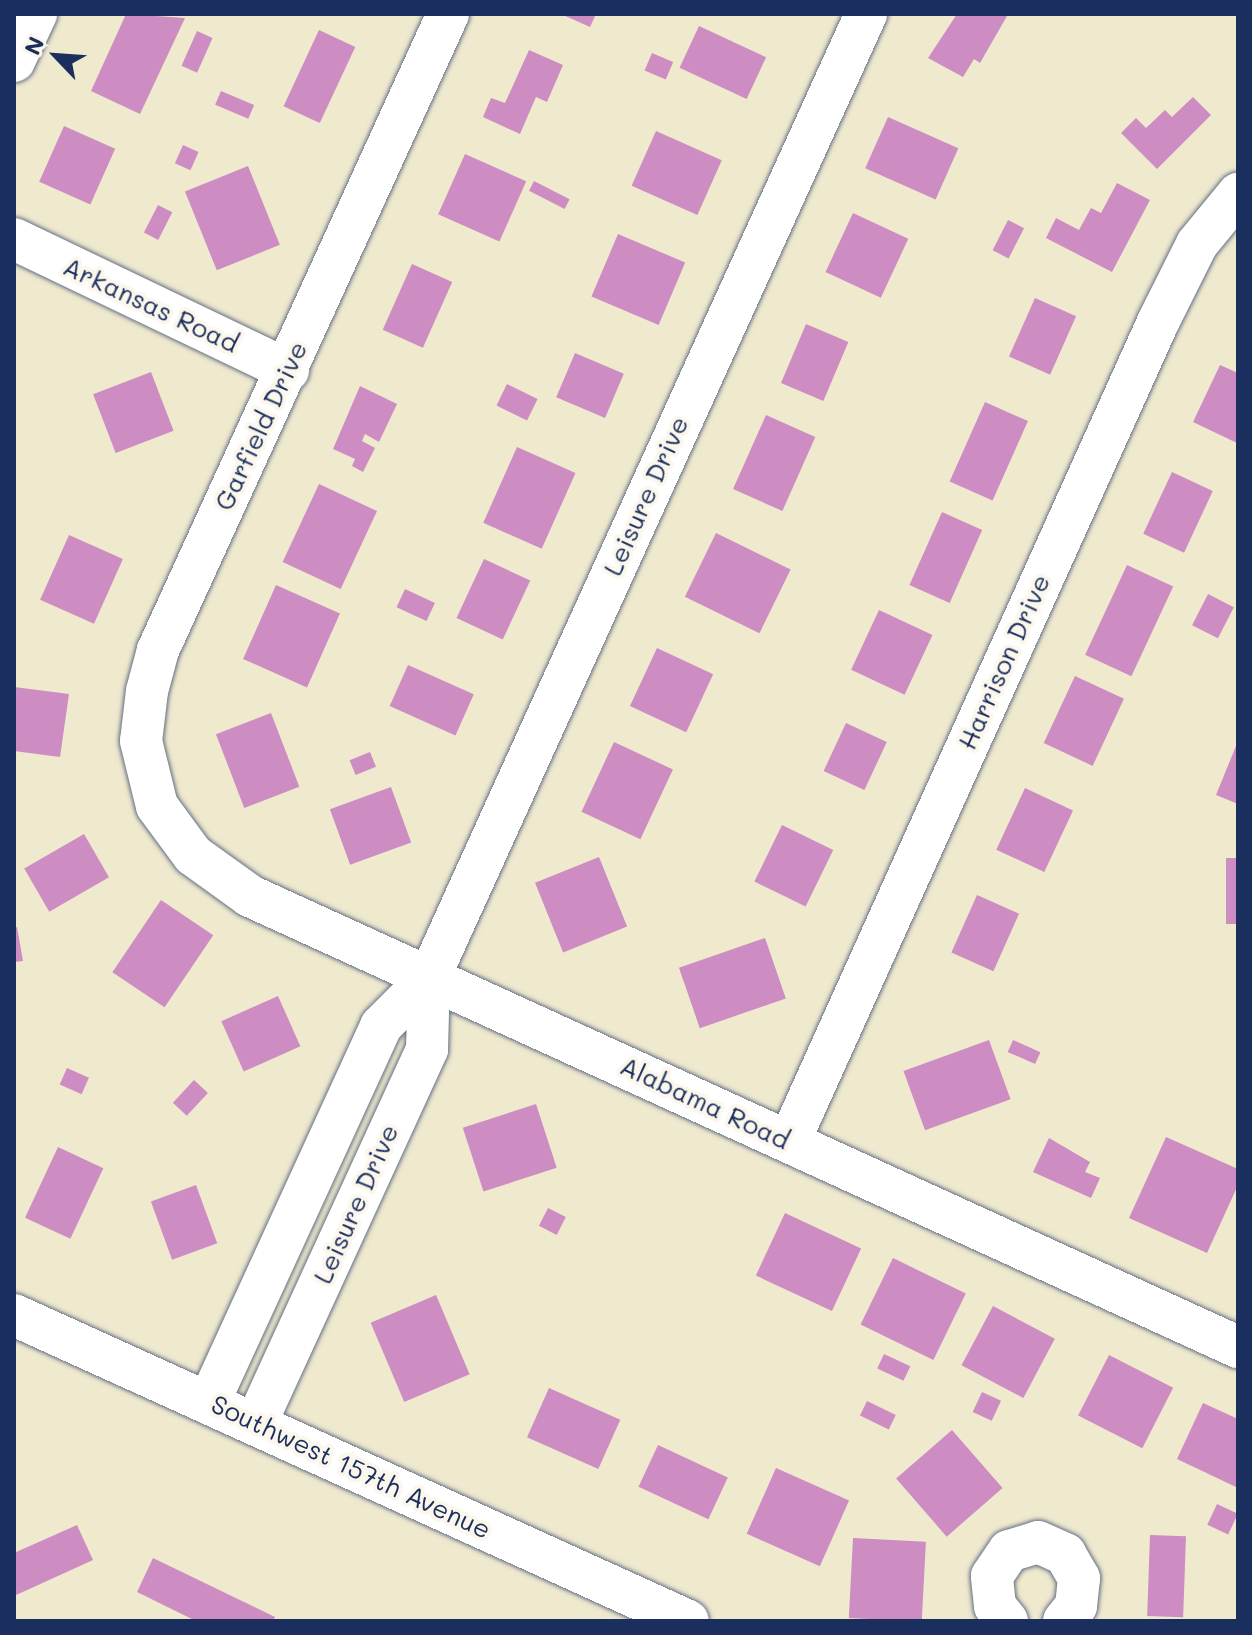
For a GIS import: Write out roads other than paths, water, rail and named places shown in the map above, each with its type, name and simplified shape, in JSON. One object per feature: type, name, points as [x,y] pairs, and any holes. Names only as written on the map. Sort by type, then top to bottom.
[{"type":"street","points":[[14,61],[36,14]]},
{"type":"street","name":"Garfield Drive","points":[[183,843],[157,806],[145,770],[141,741],[147,691],[177,606],[288,370],[448,14]]},
{"type":"street","name":"Leisure Drive","points":[[209,1402],[381,1026],[429,978],[866,14]]},
{"type":"street","name":"Harrison Drive","points":[[789,1142],[1158,322],[1197,244],[1238,194]]},
{"type":"street","name":"Arkansas Road","points":[[14,239],[288,370]]},
{"type":"street","name":"Alabama Road","points":[[183,843],[214,873],[250,896],[1238,1347]]},
{"type":"street","name":"Leisure Drive","points":[[256,1423],[427,1049],[429,978]]},
{"type":"street","name":"Southwest 157th Avenue","points":[[14,1315],[688,1621]]},
{"type":"street","points":[[1007,1621],[995,1606],[992,1576],[1009,1551],[1038,1542],[1065,1554],[1079,1578],[1076,1606],[1064,1621]]}]
